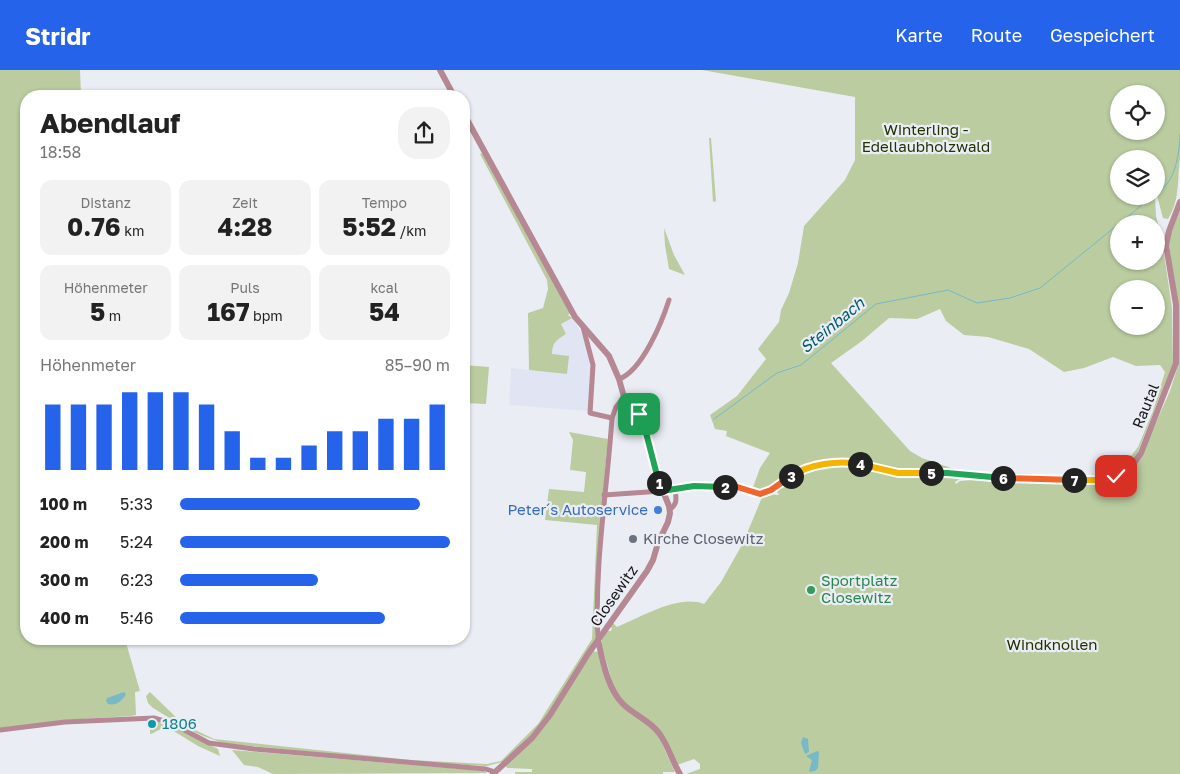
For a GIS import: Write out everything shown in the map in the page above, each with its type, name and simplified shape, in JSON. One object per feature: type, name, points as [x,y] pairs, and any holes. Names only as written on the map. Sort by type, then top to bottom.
[{"type":"street","points":[[440,70],[451,90]]},
{"type":"street","points":[[470,125],[574,315],[609,356],[624,397],[639,414],[644,425],[662,491],[670,509]]},
{"type":"street","name":"Rautal","points":[[662,491],[694,486],[714,488],[734,486],[760,494],[771,490],[798,471],[851,463],[898,473],[947,473],[1003,478],[1098,480],[1125,473],[1140,454],[1176,363],[1176,305],[1166,245],[1180,202]]},
{"type":"street","points":[[619,379],[634,369],[644,356],[669,300]]},
{"type":"street","points":[[583,327],[593,365],[590,413],[612,418]]},
{"type":"street","points":[[624,397],[616,407],[612,418],[599,570],[598,640],[609,681],[615,694],[623,704],[656,729],[680,773]]},
{"type":"street","name":"Closewitz","points":[[494,773],[541,727],[598,640],[648,572],[668,522],[670,509],[674,507],[676,502],[675,489]]},
{"type":"street","points":[[604,495],[662,491]]},
{"type":"street","points":[[0,730],[65,722],[154,718],[171,724],[202,740],[216,744],[486,769],[494,773]]},
{"type":"shaded area","points":[[573,317],[587,346],[591,366],[588,411],[509,405],[511,368],[567,374],[551,354],[561,324]]},
{"type":"green space","points":[[0,70],[80,70],[81,90],[20,90],[20,645],[127,645],[140,691],[135,692],[136,715],[65,720],[0,728]]},
{"type":"green space","name":"Winterling - Edellaubholzwald","points":[[702,70],[1180,70],[1180,159],[1175,205],[1168,219],[1165,218],[1165,215],[1162,215],[1160,205],[1165,205],[1165,150],[1110,150],[1110,205],[1155,205],[1156,215],[1110,215],[1110,270],[1165,270],[1165,260],[1172,308],[1173,363],[1137,454],[1123,470],[1097,478],[897,471],[865,463],[798,468],[769,488],[761,491],[752,490],[760,468],[770,453],[726,436],[727,431],[715,429],[710,415],[737,396],[766,359],[758,349],[779,322],[781,310],[789,293],[798,263],[804,226],[845,180],[855,160],[855,97]],"holes":[[[940,309],[946,321],[964,335],[988,337],[1029,349],[1064,372],[1084,368],[1113,357],[1136,366],[1160,365],[1165,372],[1153,411],[1138,447],[1124,465],[1113,472],[1087,477],[991,473],[954,469],[922,458],[910,451],[831,363],[862,341],[889,318],[917,319]]]},
{"type":"green space","points":[[709,138],[711,138],[716,201],[713,202]]},
{"type":"green space","points":[[483,153],[570,313],[568,315],[572,318],[561,324],[566,334],[556,342],[552,350],[552,354],[569,356],[567,374],[529,370],[528,313],[543,308],[548,289],[547,280],[480,154]]},
{"type":"green space","name":"Windknollen","points":[[1180,211],[1180,774],[686,774],[700,769],[700,764],[694,759],[677,765],[667,744],[625,703],[613,686],[602,639],[607,631],[611,631],[612,628],[610,627],[613,623],[617,627],[672,604],[694,602],[704,604],[721,582],[743,543],[763,495],[779,495],[776,490],[799,473],[816,468],[840,465],[959,476],[961,478],[955,482],[956,484],[960,481],[972,480],[1097,483],[1116,479],[1142,454],[1170,391],[1179,363],[1178,305],[1169,245],[1170,236]]},
{"type":"green space","points":[[664,228],[674,255],[685,275],[669,269]]},
{"type":"green space","points":[[470,365],[489,367],[486,404],[470,403]]},
{"type":"green space","points":[[569,432],[608,439],[600,525],[595,639],[548,714],[530,736],[502,762],[487,766],[427,763],[230,744],[209,738],[190,730],[153,708],[148,703],[146,696],[150,692],[183,724],[214,739],[411,760],[487,764],[501,761],[538,724],[592,639],[597,525],[545,520],[549,489],[584,492],[586,472],[570,470],[573,440]]},
{"type":"green space","points":[[592,651],[598,652],[610,689],[658,735],[675,772],[663,772],[663,774],[515,774],[515,772],[532,772],[532,769],[507,768],[505,764],[533,738]]},
{"type":"green space","points":[[150,720],[170,725],[218,749],[220,756],[198,746],[167,727],[150,734]]},
{"type":"green space","points":[[232,750],[484,771],[487,773],[273,774],[258,767],[244,765]]},
{"type":"water","points":[[124,692],[126,694],[124,697],[116,704],[108,704],[106,701],[107,698]]},
{"type":"water","points":[[803,737],[808,739],[809,752],[805,754],[801,743]]},
{"type":"water","points":[[817,751],[819,752],[818,768],[815,771],[809,772],[812,760],[806,756]]},
{"type":"waterway","name":"Steinbach","points":[[1165,187],[1175,167],[1179,151],[1180,134]]},
{"type":"waterway","name":"Steinbach","points":[[714,419],[777,373],[801,365],[876,304],[948,290],[977,303],[1010,298],[1040,288],[1142,205]]},
{"type":"place","name":"Peter´s Autoservice","points":[[658,510]]},
{"type":"place","name":"Kirche Closewitz","points":[[633,539]]},
{"type":"place","name":"Sportplatz Closewitz","points":[[811,590]]},
{"type":"place","name":"1806","points":[[152,724]]},
{"type":"route","points":[[639,414],[644,425],[662,491],[694,486],[714,488],[734,486],[760,494],[771,490],[798,471],[818,465],[851,463],[864,464],[884,471],[898,473],[947,473],[1003,478],[1087,480],[1108,479],[1116,476]]}]
